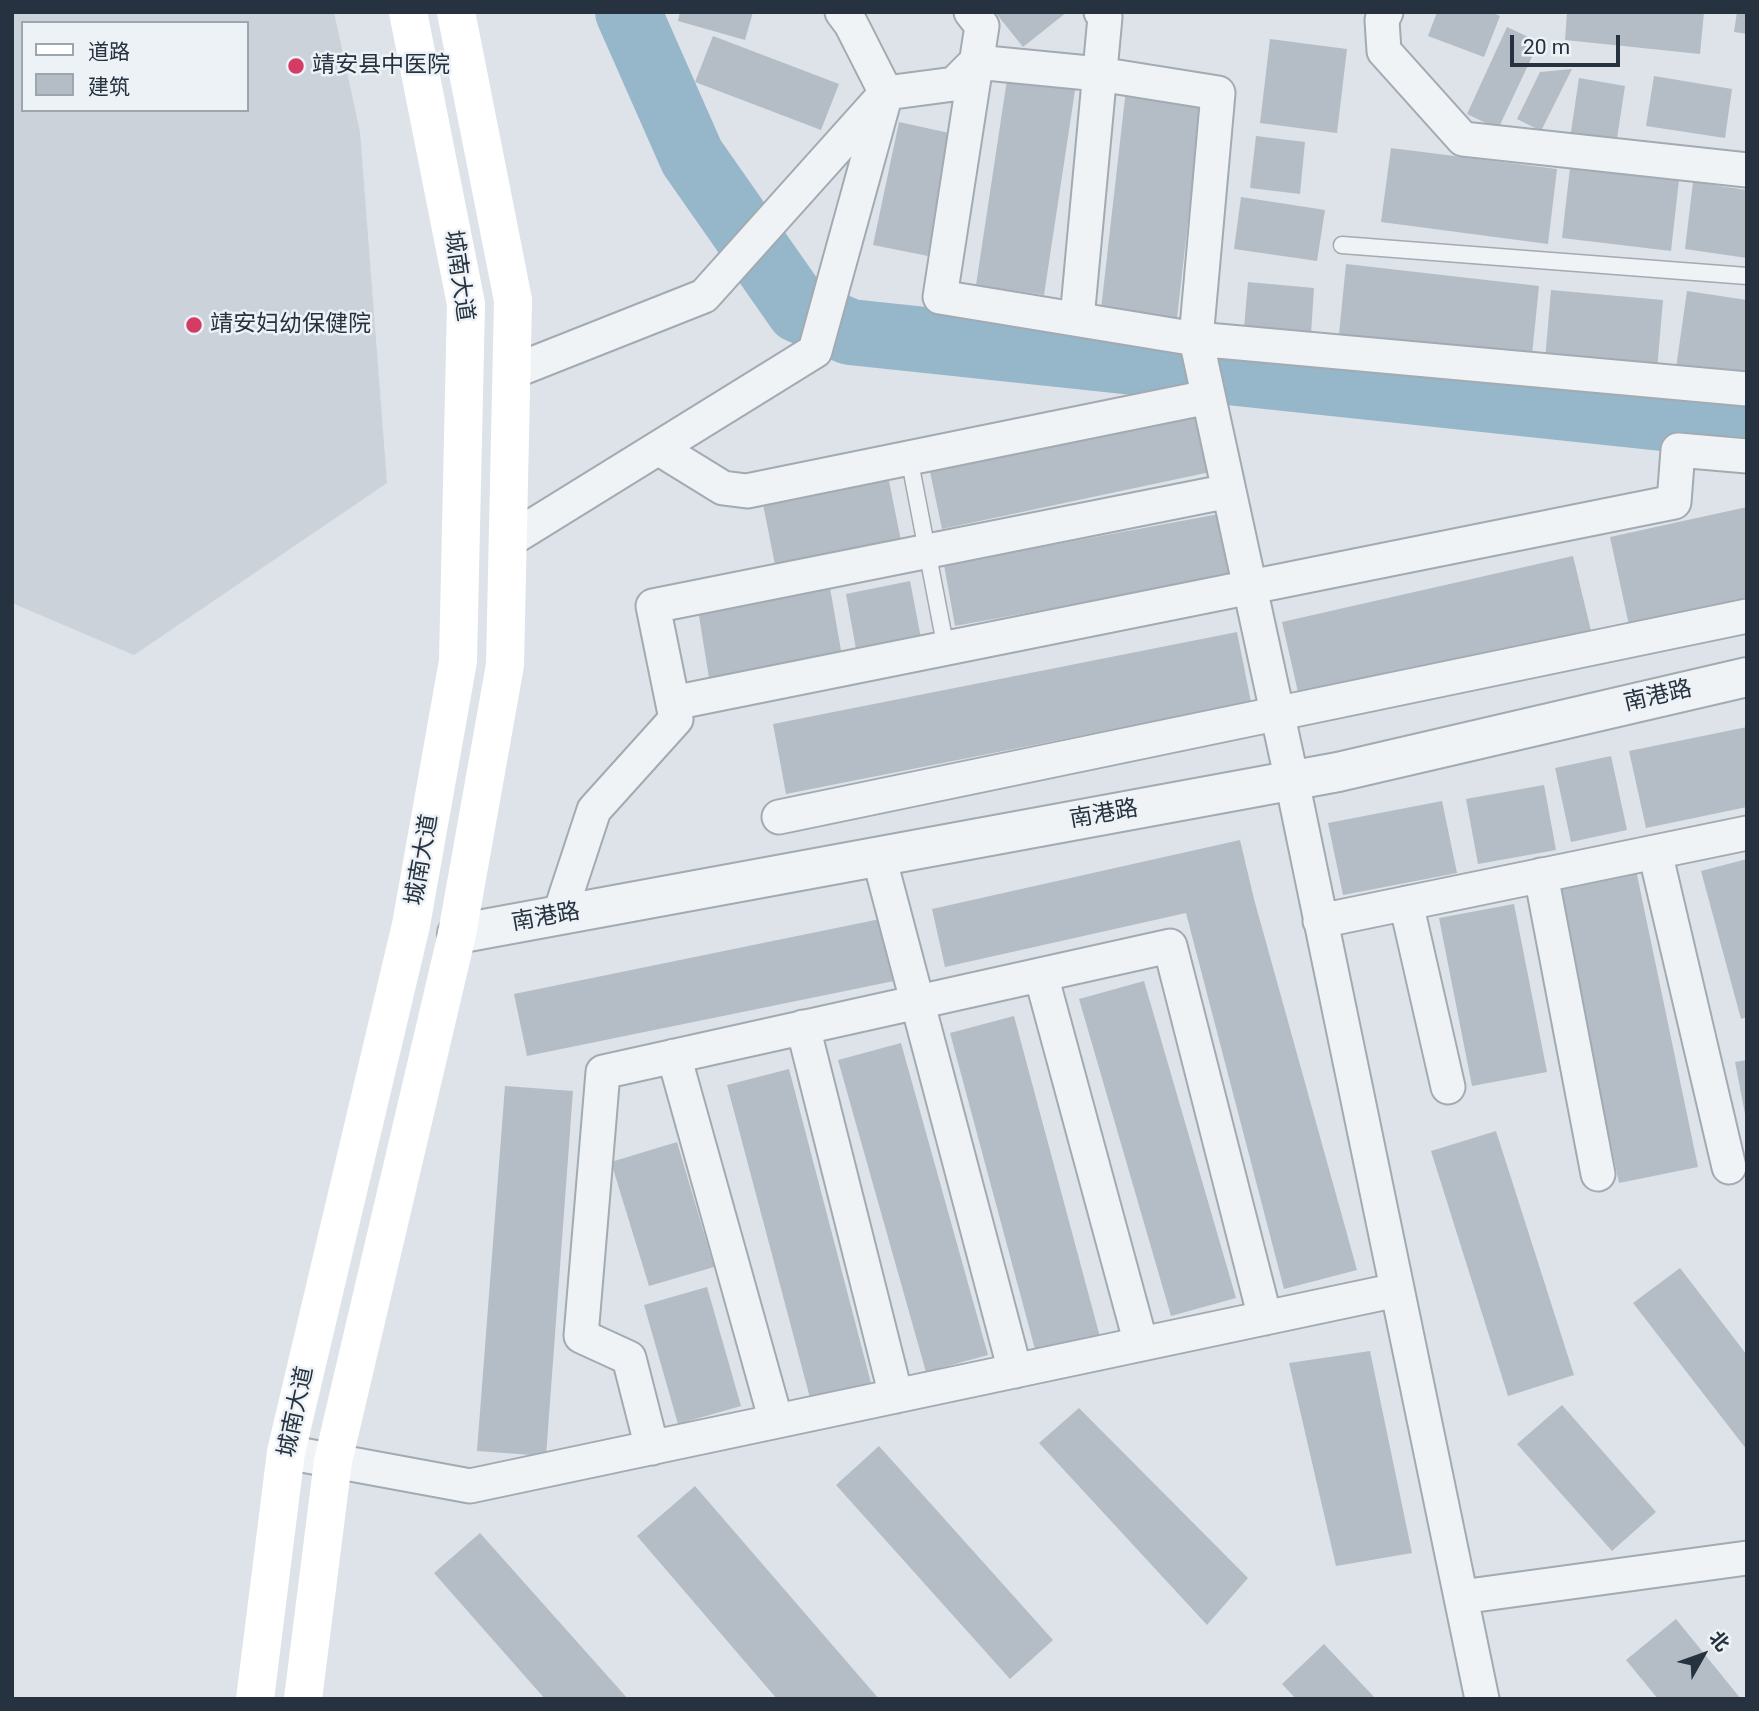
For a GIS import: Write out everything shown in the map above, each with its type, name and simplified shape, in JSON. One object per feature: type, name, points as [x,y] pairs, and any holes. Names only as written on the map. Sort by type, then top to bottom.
[{"type":"main road","name":"城南大道","points":[[255,1699],[286,1452],[411,925],[458,661],[466,304],[408,12]]},
{"type":"main road","name":"城南大道","points":[[303,1699],[332,1461],[457,934],[505,665],[513,300],[456,12]]},
{"type":"street","points":[[971,12],[982,26],[940,298],[1196,339],[1747,389]]},
{"type":"street","points":[[1077,319],[1105,17],[1101,12]]},
{"type":"street","points":[[1386,12],[1382,20],[1384,51],[1463,139],[1747,170]]},
{"type":"street","points":[[508,541],[816,351],[886,93],[853,16]]},
{"type":"street","points":[[512,372],[704,296],[886,93],[954,84],[976,62]]},
{"type":"street","points":[[976,62],[1099,74],[1219,93],[1196,339],[1292,781],[1482,1699]]},
{"type":"street","points":[[658,448],[723,488],[747,491],[1209,397]]},
{"type":"street","points":[[673,703],[1674,502],[1678,450],[1747,456]]},
{"type":"street","points":[[559,915],[594,810],[676,719],[653,606],[1229,491]]},
{"type":"street","points":[[779,817],[1747,616]]},
{"type":"street","name":"南港路","points":[[457,934],[1292,781],[1747,677]]},
{"type":"street","points":[[1321,921],[1747,833]]},
{"type":"street","points":[[1655,852],[1729,1167]]},
{"type":"street","points":[[879,857],[1015,1371]]},
{"type":"street","points":[[1541,875],[1598,1174]]},
{"type":"street","points":[[1406,903],[1448,1087]]},
{"type":"street","points":[[652,1448],[629,1358],[581,1336],[603,1072],[1170,946],[1265,1318]]},
{"type":"street","points":[[1041,975],[1141,1344]]},
{"type":"street","points":[[803,1027],[896,1396]]},
{"type":"street","points":[[674,1056],[776,1421]]},
{"type":"street","points":[[286,1452],[470,1486],[1397,1290]]},
{"type":"street","points":[[1461,1597],[1747,1558]]},
{"type":"lane","points":[[1342,245],[1747,276]]},
{"type":"lane","points":[[909,457],[946,649]]},
{"type":"shaded area","name":"靖安妇幼保健院","points":[[12,12],[334,12],[360,132],[387,483],[134,655],[12,603]]},
{"type":"building","points":[[680,12],[753,12],[745,40],[678,21]]},
{"type":"building","points":[[995,12],[1067,12],[1023,47]]},
{"type":"building","points":[[1437,12],[1491,12],[1500,16],[1484,57],[1428,36]]},
{"type":"building","points":[[1567,12],[1704,12],[1700,54],[1565,40]]},
{"type":"building","points":[[1737,12],[1747,12],[1747,34],[1734,32]]},
{"type":"building","points":[[1507,27],[1539,42],[1498,129],[1467,114]]},
{"type":"building","points":[[713,36],[839,84],[821,130],[695,82]]},
{"type":"building","points":[[1270,39],[1347,49],[1337,133],[1260,123]]},
{"type":"building","points":[[1572,69],[1541,131],[1517,119],[1540,72]]},
{"type":"building","points":[[1008,73],[1076,84],[1044,295],[976,285]]},
{"type":"building","points":[[1654,76],[1732,89],[1725,138],[1646,126]]},
{"type":"building","points":[[1579,78],[1625,86],[1616,145],[1570,138]]},
{"type":"building","points":[[1126,89],[1202,98],[1176,327],[1100,318]]},
{"type":"building","points":[[899,122],[963,136],[938,258],[873,245]]},
{"type":"building","points":[[1256,136],[1305,142],[1300,194],[1250,188]]},
{"type":"building","points":[[1391,148],[1557,169],[1548,244],[1381,222]]},
{"type":"building","points":[[1570,168],[1679,180],[1671,251],[1562,238]]},
{"type":"building","points":[[1693,182],[1747,190],[1747,258],[1685,249]]},
{"type":"building","points":[[1241,197],[1325,210],[1317,261],[1234,249]]},
{"type":"building","points":[[1346,264],[1539,286],[1532,355],[1339,334]]},
{"type":"building","points":[[1248,282],[1314,288],[1311,334],[1244,328]]},
{"type":"building","points":[[1551,290],[1663,300],[1657,370],[1545,360]]},
{"type":"building","points":[[1687,291],[1747,300],[1747,378],[1676,368]]},
{"type":"building","points":[[1201,409],[1215,471],[942,529],[929,467]]},
{"type":"building","points":[[888,476],[901,541],[775,565],[762,499]]},
{"type":"building","points":[[1747,507],[1747,605],[1630,630],[1610,537]]},
{"type":"building","points":[[1219,514],[1230,576],[955,626],[944,565]]},
{"type":"building","points":[[1573,556],[1592,635],[1300,701],[1282,622]]},
{"type":"building","points":[[910,581],[921,638],[856,649],[846,594]]},
{"type":"building","points":[[830,588],[842,656],[709,678],[698,610]]},
{"type":"building","points":[[1237,632],[1251,702],[786,794],[773,724]]},
{"type":"building","points":[[1747,727],[1747,807],[1646,828],[1629,751]]},
{"type":"building","points":[[1611,756],[1627,830],[1571,842],[1555,768]]},
{"type":"building","points":[[1544,785],[1556,850],[1478,864],[1466,799]]},
{"type":"building","points":[[1442,801],[1457,873],[1343,895],[1328,823]]},
{"type":"building","points":[[1240,840],[1357,1270],[1284,1289],[1186,913],[945,967],[932,909]]},
{"type":"building","points":[[1747,859],[1747,1017],[1741,1019],[1701,871]]},
{"type":"building","points":[[1636,870],[1698,1167],[1619,1183],[1557,886]]},
{"type":"building","points":[[1514,904],[1547,1072],[1472,1086],[1439,918]]},
{"type":"building","points":[[885,918],[899,980],[527,1056],[514,994]]},
{"type":"building","points":[[1144,981],[1236,1298],[1171,1316],[1079,999]]},
{"type":"building","points":[[1014,1016],[1100,1337],[1036,1353],[950,1033]]},
{"type":"building","points":[[901,1043],[988,1355],[926,1372],[838,1060]]},
{"type":"building","points":[[1747,1060],[1747,1114],[1745,1114],[1735,1062]]},
{"type":"building","points":[[789,1069],[871,1383],[810,1398],[727,1085]]},
{"type":"building","points":[[505,1086],[573,1091],[546,1456],[477,1451]]},
{"type":"building","points":[[1496,1131],[1574,1375],[1508,1396],[1431,1151]]},
{"type":"building","points":[[677,1142],[714,1267],[649,1286],[611,1162]]},
{"type":"building","points":[[1680,1268],[1747,1355],[1747,1450],[1633,1303]]},
{"type":"building","points":[[707,1287],[741,1406],[678,1424],[644,1305]]},
{"type":"building","points":[[1370,1351],[1412,1553],[1336,1566],[1289,1363]]},
{"type":"building","points":[[1562,1405],[1656,1512],[1612,1551],[1517,1444]]},
{"type":"building","points":[[1079,1408],[1248,1578],[1207,1625],[1039,1443]]},
{"type":"building","points":[[879,1446],[1053,1640],[1010,1679],[836,1485]]},
{"type":"building","points":[[695,1486],[879,1699],[777,1699],[637,1536]]},
{"type":"building","points":[[480,1533],[628,1699],[545,1699],[434,1573]]},
{"type":"building","points":[[1676,1619],[1741,1699],[1658,1699],[1626,1660]]},
{"type":"building","points":[[1324,1644],[1376,1699],[1296,1699],[1282,1684]]},
{"type":"waterway","points":[[628,12],[692,157],[799,310],[850,332],[1747,427]]},
{"type":"place","name":"靖安县中医院","points":[[296,66]]},
{"type":"place","name":"靖安妇幼保健院","points":[[194,325]]}]
